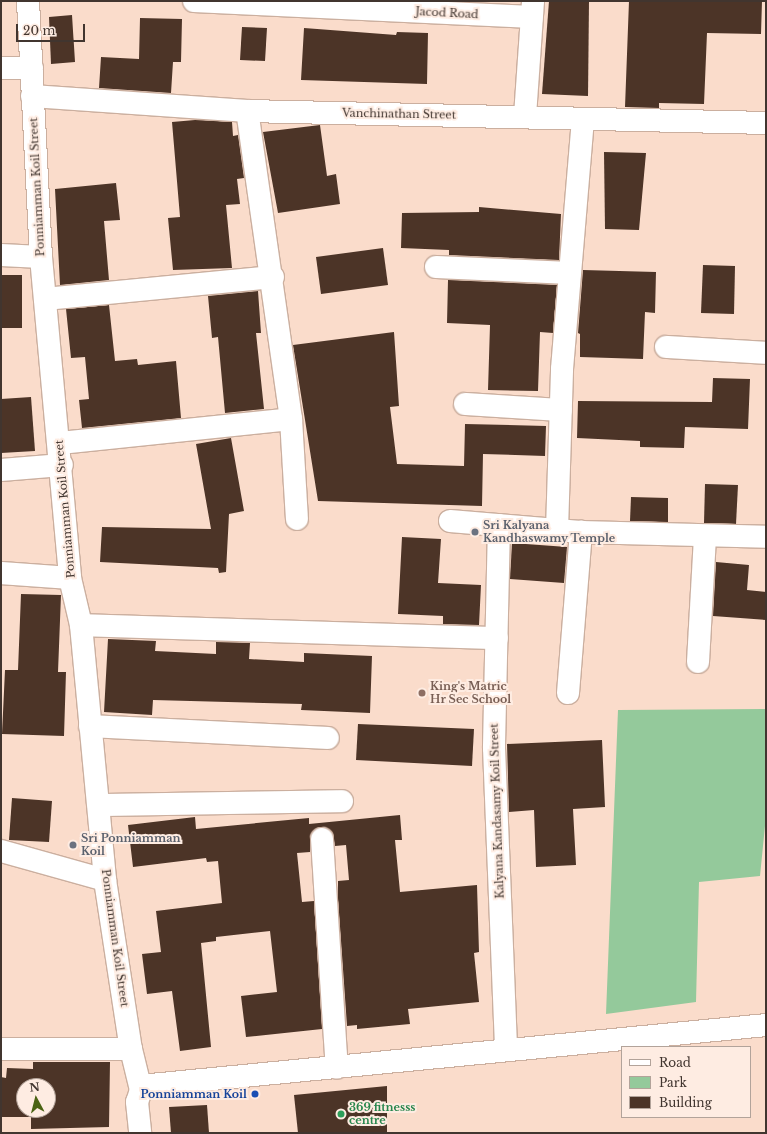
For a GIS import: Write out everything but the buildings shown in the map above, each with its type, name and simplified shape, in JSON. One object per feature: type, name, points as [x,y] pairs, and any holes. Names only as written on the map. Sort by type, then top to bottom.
[{"type":"street","name":"Ponniamman Koil Street","points":[[28,1],[41,257],[62,465],[70,578],[81,625],[105,880],[131,1049],[140,1090],[138,1102],[140,1133]]},
{"type":"street","name":"Jacod Road","points":[[194,1],[532,9]]},
{"type":"street","points":[[525,116],[532,9]]},
{"type":"street","points":[[1,68],[32,68]]},
{"type":"street","name":"Vanchinathan Street","points":[[32,96],[247,111],[525,116],[583,119],[766,123]]},
{"type":"street","points":[[247,111],[273,277],[291,419],[297,519]]},
{"type":"street","points":[[557,530],[561,410],[570,273],[583,119]]},
{"type":"street","points":[[1,255],[41,257]]},
{"type":"street","points":[[436,267],[570,273]]},
{"type":"street","points":[[45,299],[273,277]]},
{"type":"street","points":[[666,347],[766,353]]},
{"type":"street","points":[[465,404],[561,410]]},
{"type":"street","points":[[60,443],[291,419]]},
{"type":"street","points":[[1,470],[62,465]]},
{"type":"street","points":[[450,521],[581,532],[705,538],[766,537]]},
{"type":"street","name":"Kalyana Kandasamy Koil Street","points":[[499,525],[494,748],[506,1049]]},
{"type":"street","points":[[568,693],[581,532]]},
{"type":"street","points":[[698,662],[705,538]]},
{"type":"street","points":[[1,573],[70,578]]},
{"type":"street","points":[[81,625],[496,638]]},
{"type":"street","points":[[90,726],[328,738]]},
{"type":"street","points":[[99,805],[342,801]]},
{"type":"street","points":[[322,839],[337,1068]]},
{"type":"street","points":[[1,851],[105,880]]},
{"type":"street","points":[[140,1090],[151,1085],[337,1068],[506,1049],[766,1025]]},
{"type":"street","points":[[1,1049],[131,1049]]},
{"type":"green space","points":[[766,709],[766,816],[760,876],[699,882],[696,1002],[606,1014],[618,710]]},
{"type":"place","name":"Sri Kalyana Kandhaswamy Temple","points":[[475,532]]},
{"type":"place","name":"King's Matric Hr Sec School","points":[[422,693]]},
{"type":"place","name":"Sri Ponniamman Koil","points":[[73,845]]},
{"type":"place","name":"Ponniamman Koil","points":[[255,1094]]},
{"type":"place","name":"369 fitnesss centre","points":[[341,1114]]}]
